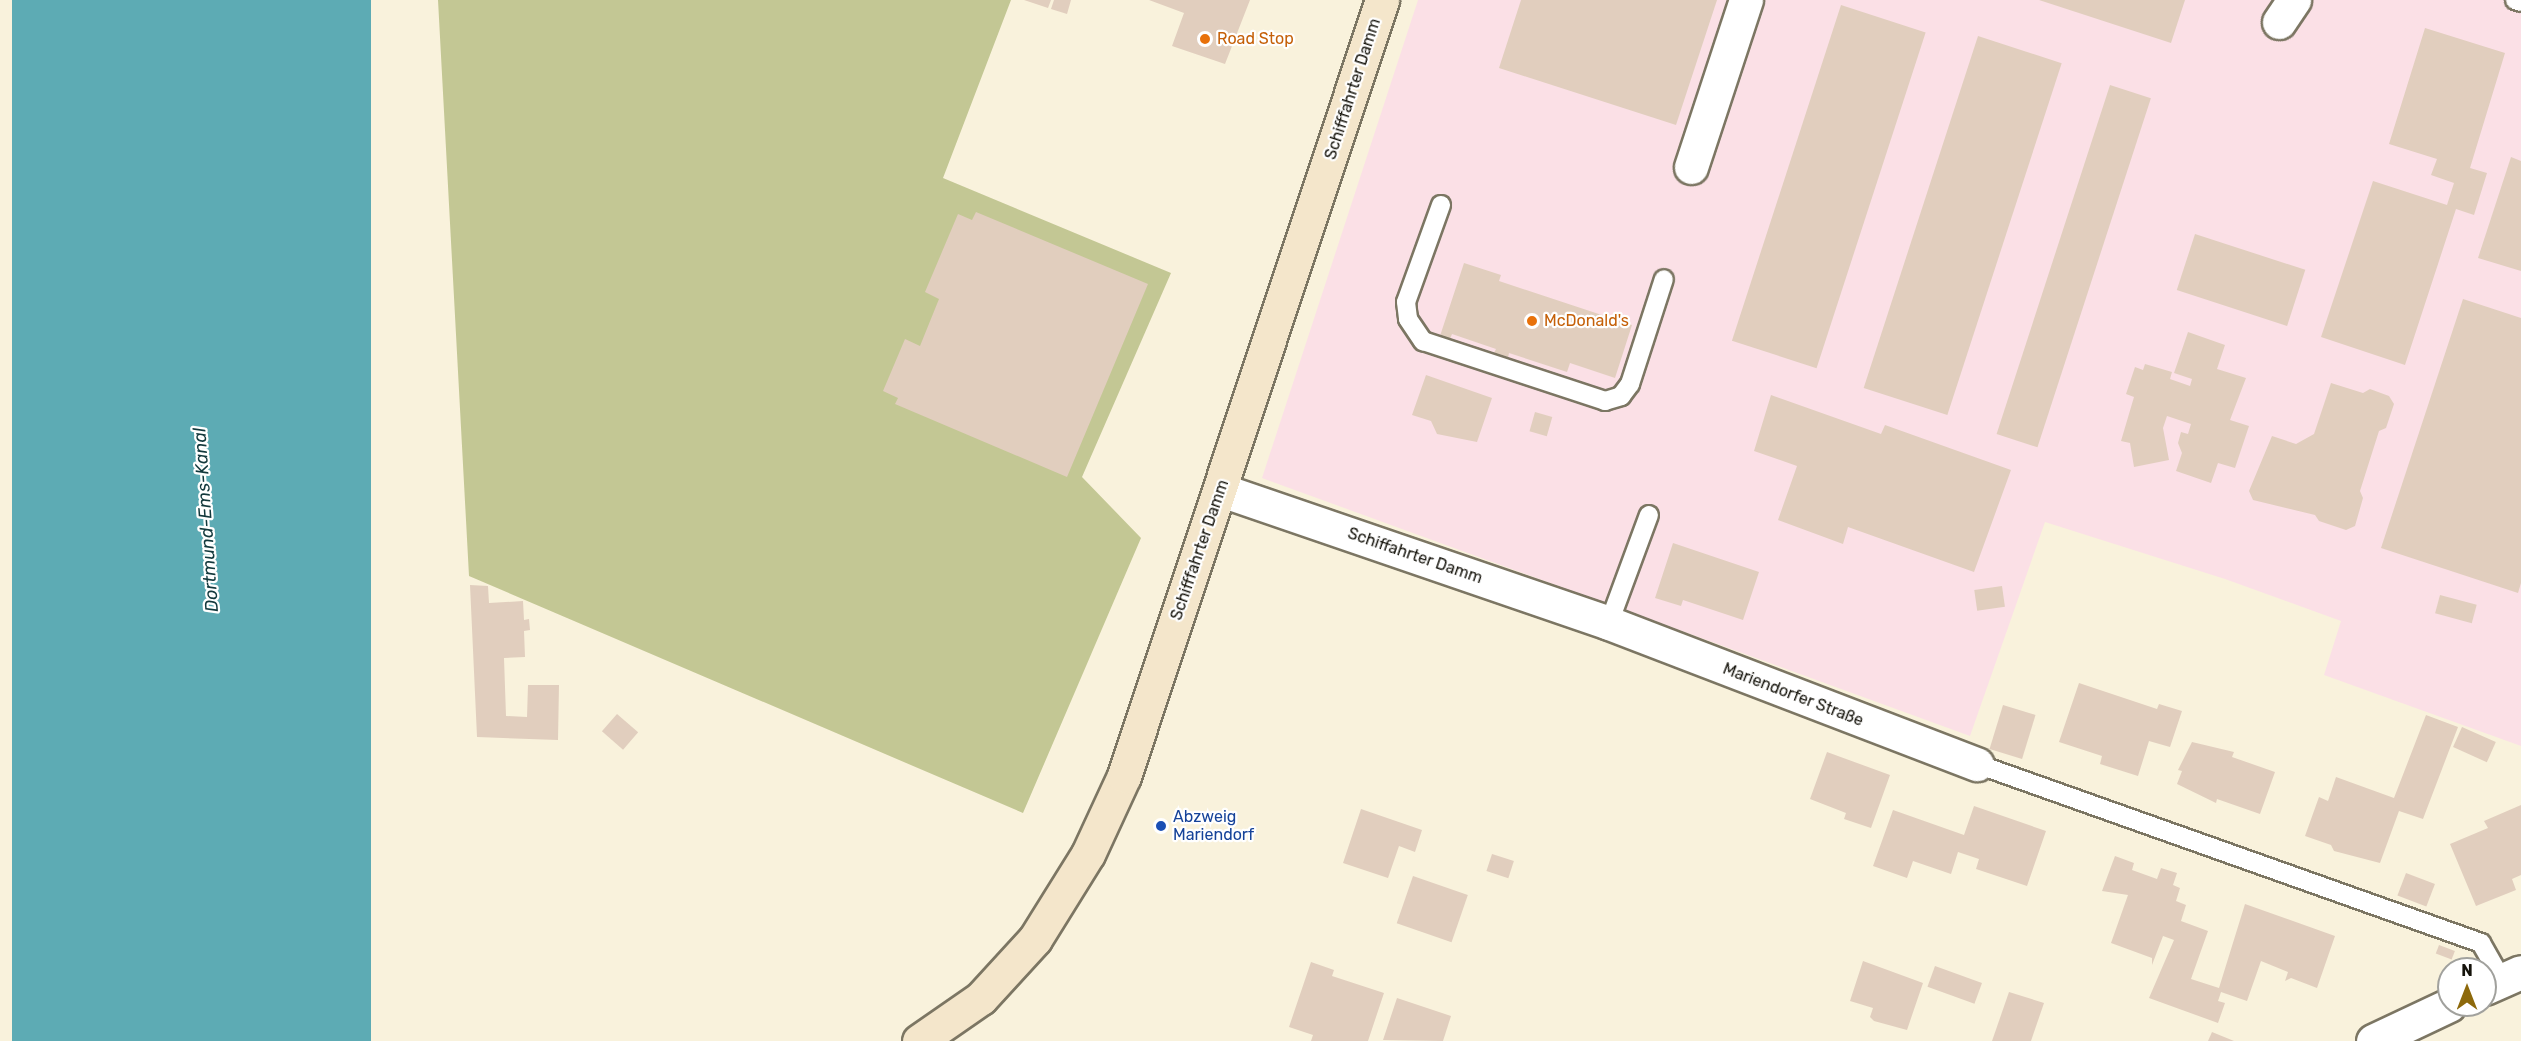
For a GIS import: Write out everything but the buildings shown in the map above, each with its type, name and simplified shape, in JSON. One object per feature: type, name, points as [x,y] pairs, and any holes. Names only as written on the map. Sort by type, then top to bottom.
[{"type":"main road","name":"Schifffahrter Damm","points":[[920,1041],[981,998],[1035,939],[1088,854],[1125,776],[1382,0]]},
{"type":"street","points":[[1691,167],[1746,0]]},
{"type":"street","name":"Schiffahrter Damm","points":[[1221,490],[1609,624]]},
{"type":"street","name":"Mariendorfer Straße","points":[[1609,624],[1977,764]]},
{"type":"street","points":[[2373,1041],[2437,1011]]},
{"type":"lane","points":[[2515,0],[2521,2]]},
{"type":"lane","points":[[1441,205],[1406,302],[1408,319],[1423,341],[1605,401],[1621,396],[1630,384],[1664,279]]},
{"type":"lane","points":[[1609,624],[1649,514]]},
{"type":"lane","points":[[1977,764],[2481,943],[2503,980]]},
{"type":"shaded area","points":[[1418,0],[2521,0],[2521,746],[2324,675],[2341,621],[2225,579],[2045,522],[1970,736],[1262,478]]},
{"type":"green space","points":[[438,0],[1011,0],[943,178],[1171,273],[1082,477],[1141,538],[1023,813],[469,576]]},
{"type":"water","name":"Dortmund-Ems-Kanal","points":[[12,0],[371,0],[371,1041],[12,1041]]},
{"type":"place","name":"Road Stop","points":[[1205,39]]},
{"type":"place","name":"McDonald's","points":[[1532,321]]},
{"type":"place","name":"Abzweig Mariendorf","points":[[1161,826]]}]
